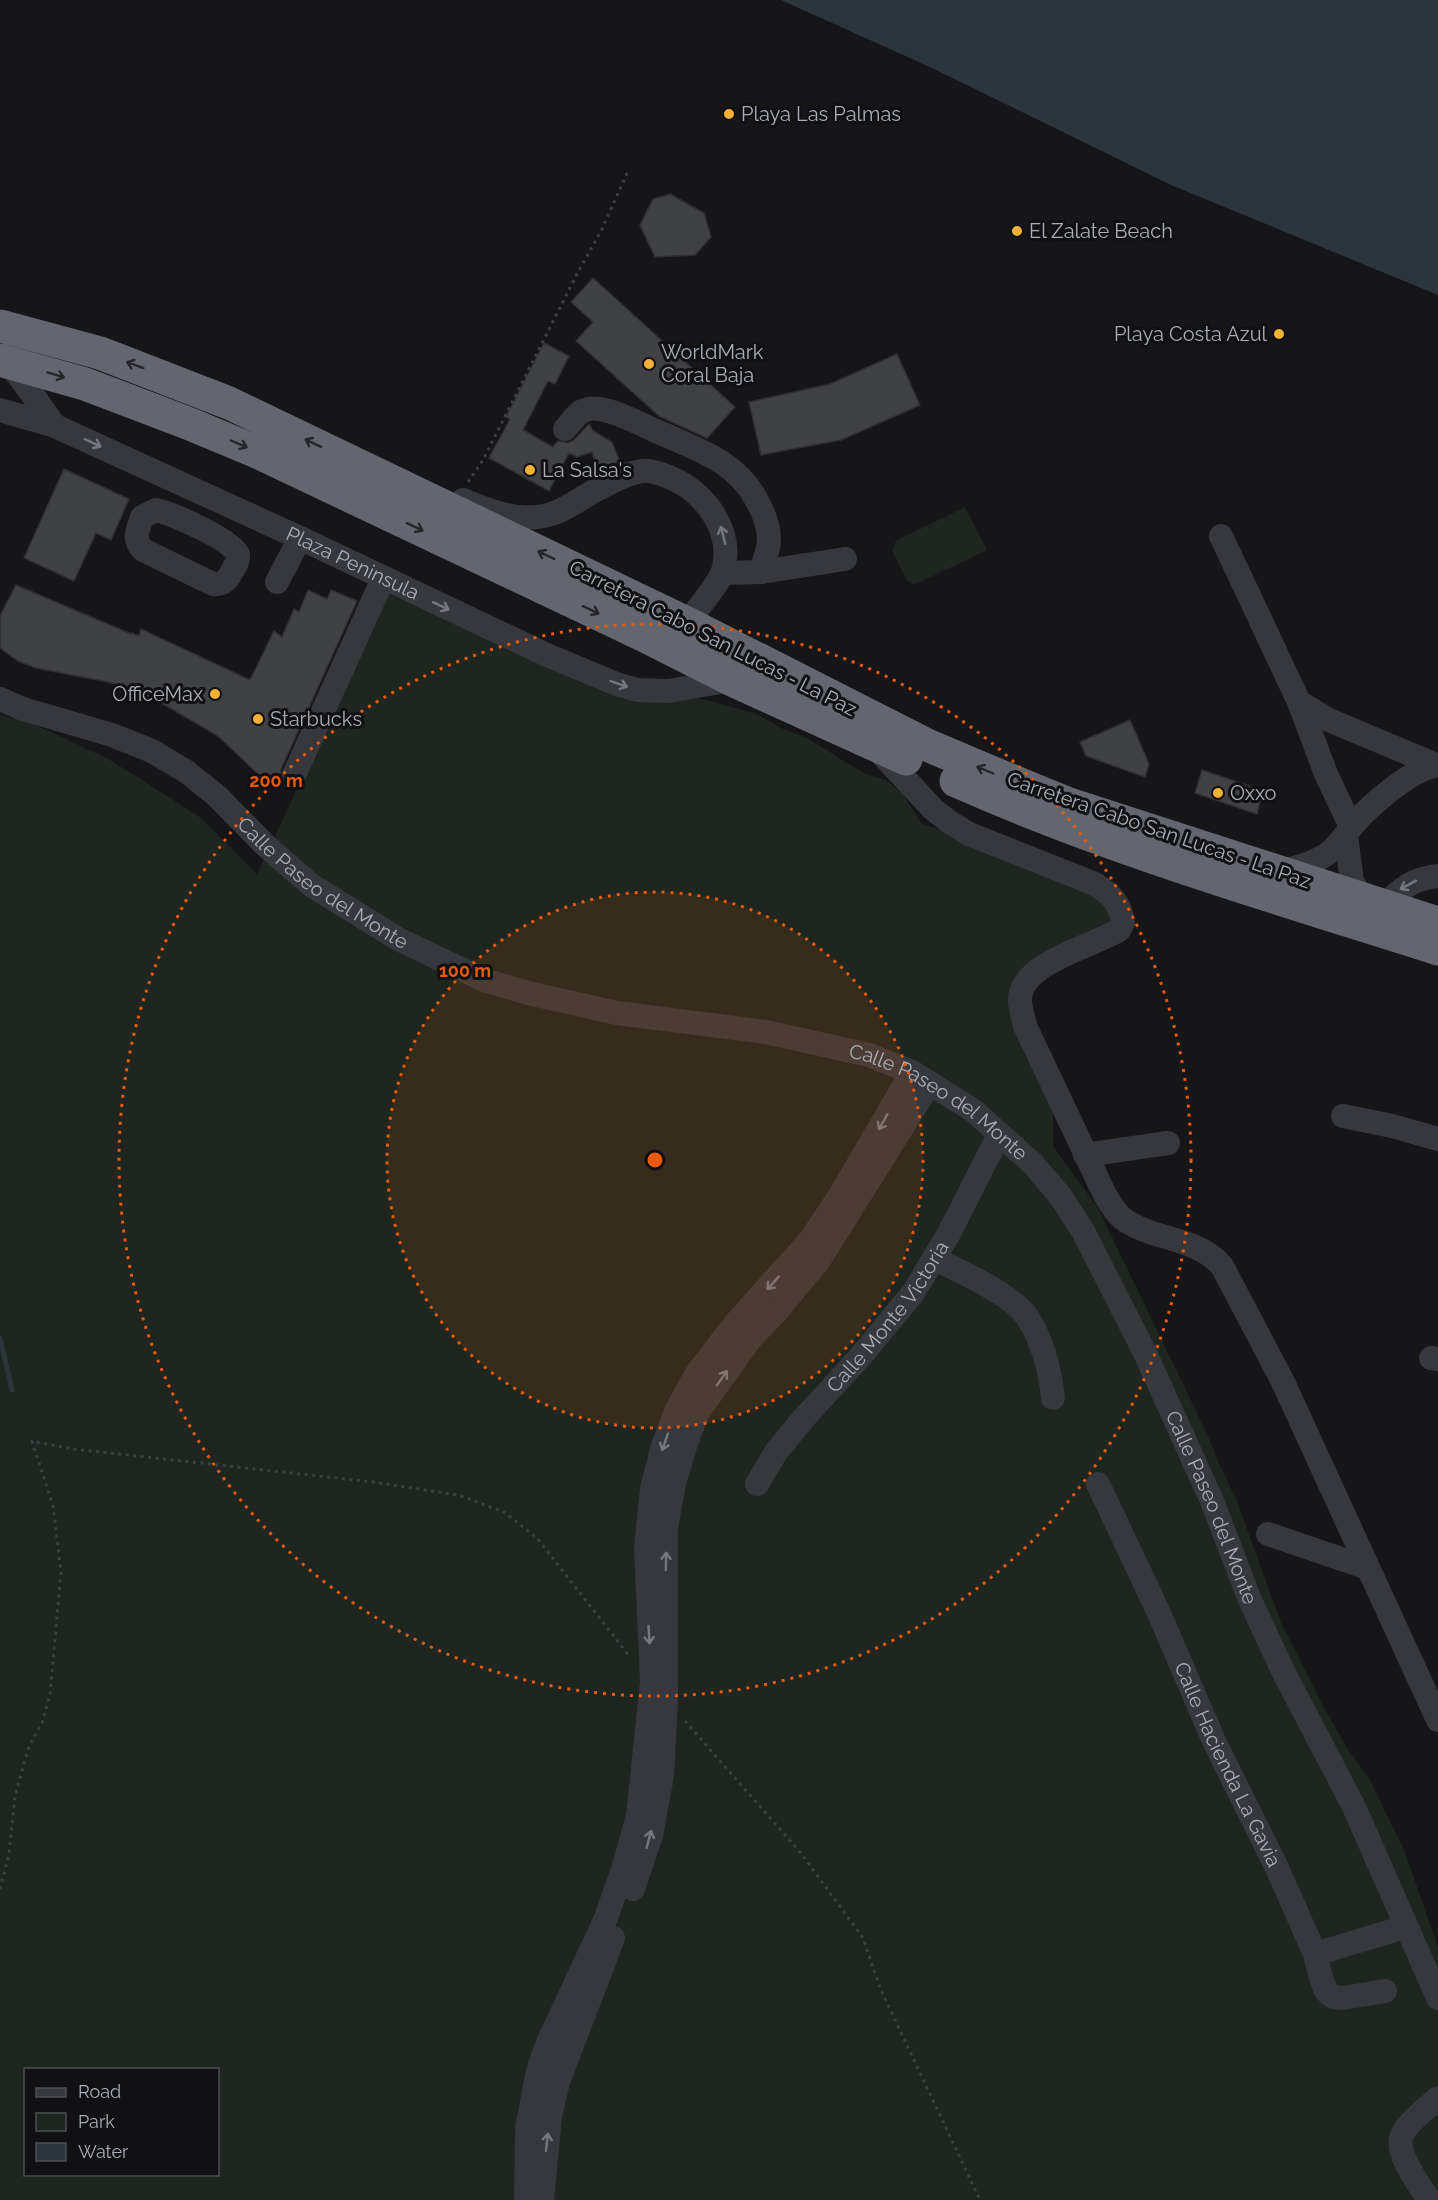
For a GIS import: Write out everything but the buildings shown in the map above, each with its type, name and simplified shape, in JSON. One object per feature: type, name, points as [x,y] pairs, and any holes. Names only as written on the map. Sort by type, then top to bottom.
[{"type":"highway","name":"Carretera Cabo San Lucas - La Paz","points":[[0,326],[100,353],[230,403],[687,623],[891,727],[986,770],[1070,804],[1438,923]]},
{"type":"highway","name":"Carretera Cabo San Lucas - La Paz","points":[[4,360],[86,384],[257,452],[643,635],[732,680],[1029,813],[1184,868],[1438,949]]},
{"type":"highway","points":[[1184,868],[1288,916],[1438,968]]},
{"type":"street","name":"Plaza Peninsula","points":[[4,360],[55,426],[300,538],[547,655],[638,690],[668,691],[732,680]]},
{"type":"street","points":[[565,429],[575,417],[585,410],[602,409],[626,417],[719,459],[736,472],[753,491],[765,515],[769,542],[761,572]]},
{"type":"street","points":[[0,410],[55,426]]},
{"type":"street","points":[[360,465],[404,475],[499,514],[522,517],[543,516],[564,509],[618,478],[643,471],[661,473],[678,480],[695,492],[710,508],[720,523],[727,553],[723,573],[687,623]]},
{"type":"street","points":[[203,529],[216,499]]},
{"type":"street","points":[[1221,536],[1299,702],[1348,832],[1352,880],[1373,902],[1410,883],[1438,876]]},
{"type":"street","points":[[277,582],[300,538]]},
{"type":"street","points":[[723,573],[761,572],[845,559]]},
{"type":"street","points":[[294,775],[383,579]]},
{"type":"street","name":"Calle Paseo del Monte","points":[[0,699],[23,709],[112,735],[152,751],[187,772],[217,796],[265,845],[311,885],[398,939],[484,980],[528,993],[617,1013],[766,1032],[869,1055],[921,1077],[974,1111],[1033,1164],[1061,1197],[1096,1256],[1145,1353],[1212,1501],[1250,1600],[1284,1672],[1354,1807],[1438,1998]]},
{"type":"street","points":[[1299,702],[1329,720],[1437,765]]},
{"type":"street","points":[[870,742],[933,809],[948,821],[969,834],[1095,884],[1117,901],[1123,923],[1119,930],[1038,969],[1024,982],[1020,1000],[1025,1026],[1105,1196],[1120,1216],[1136,1227],[1202,1248],[1214,1255],[1222,1266],[1283,1382],[1436,1712]]},
{"type":"street","points":[[1280,872],[1312,863],[1330,852],[1386,793],[1407,779],[1437,765]]},
{"type":"street","points":[[542,2200],[550,2116],[546,2048],[606,1918],[624,1866],[638,1816],[659,1691],[646,1548],[652,1488],[663,1446],[677,1409],[697,1373],[743,1331],[811,1239],[921,1077]]},
{"type":"street","points":[[1343,1116],[1392,1126],[1438,1140]]},
{"type":"street","name":"Calle Monte Victoria","points":[[757,1484],[776,1452],[913,1293],[948,1235],[999,1134]]},
{"type":"street","points":[[1085,1155],[1168,1143]]},
{"type":"street","points":[[934,1258],[996,1292],[1013,1303],[1027,1317],[1050,1371],[1053,1398]]},
{"type":"street","name":"Calle Hacienda La Gavia","points":[[1098,1484],[1158,1611],[1214,1741],[1277,1868],[1315,1954],[1326,1991],[1334,1997],[1343,1998],[1385,1991]]},
{"type":"street","points":[[1268,1533],[1368,1568]]},
{"type":"street","points":[[1315,1954],[1405,1927]]},
{"type":"street","points":[[526,2200],[527,2128],[548,2077]]},
{"type":"street","points":[[1429,2200],[1401,2154],[1400,2141],[1403,2131],[1438,2098]]},
{"type":"path","points":[[457,498],[483,460],[601,231],[629,169]]},
{"type":"path","points":[[0,1889],[9,1854],[15,1796],[29,1746],[42,1723],[50,1695],[61,1572],[53,1506],[32,1441],[73,1449],[373,1482],[458,1495],[504,1512],[537,1538],[607,1630],[800,1852],[863,1938],[880,1988],[980,2200]]},
{"type":"green space","points":[[965,507],[987,550],[914,585],[907,581],[892,550],[896,541]]},
{"type":"green space","points":[[389,594],[600,690],[701,699],[755,713],[785,730],[807,738],[865,774],[886,780],[903,794],[921,823],[1073,877],[1111,912],[1109,923],[1021,970],[1014,978],[1011,988],[1053,1105],[1053,1146],[1098,1208],[1237,1501],[1281,1623],[1327,1713],[1349,1751],[1369,1778],[1404,1850],[1438,1947],[1438,2200],[0,2200],[0,715],[25,721],[108,759],[201,818],[257,874]]},
{"type":"water","points":[[781,0],[1438,0],[1438,295],[1171,185],[932,68]]},
{"type":"waterway","points":[[0,1338],[12,1390]]},
{"type":"place","name":"Playa Las Palmas","points":[[729,114]]},
{"type":"place","name":"El Zalate Beach","points":[[1017,231]]},
{"type":"place","name":"Playa Costa Azul","points":[[1279,334]]},
{"type":"place","name":"WorldMark Coral Baja","points":[[649,364]]},
{"type":"place","name":"La Salsa's","points":[[530,470]]},
{"type":"place","name":"OfficeMax","points":[[215,694]]},
{"type":"place","name":"Starbucks","points":[[258,719]]},
{"type":"place","name":"Oxxo","points":[[1218,793]]}]
